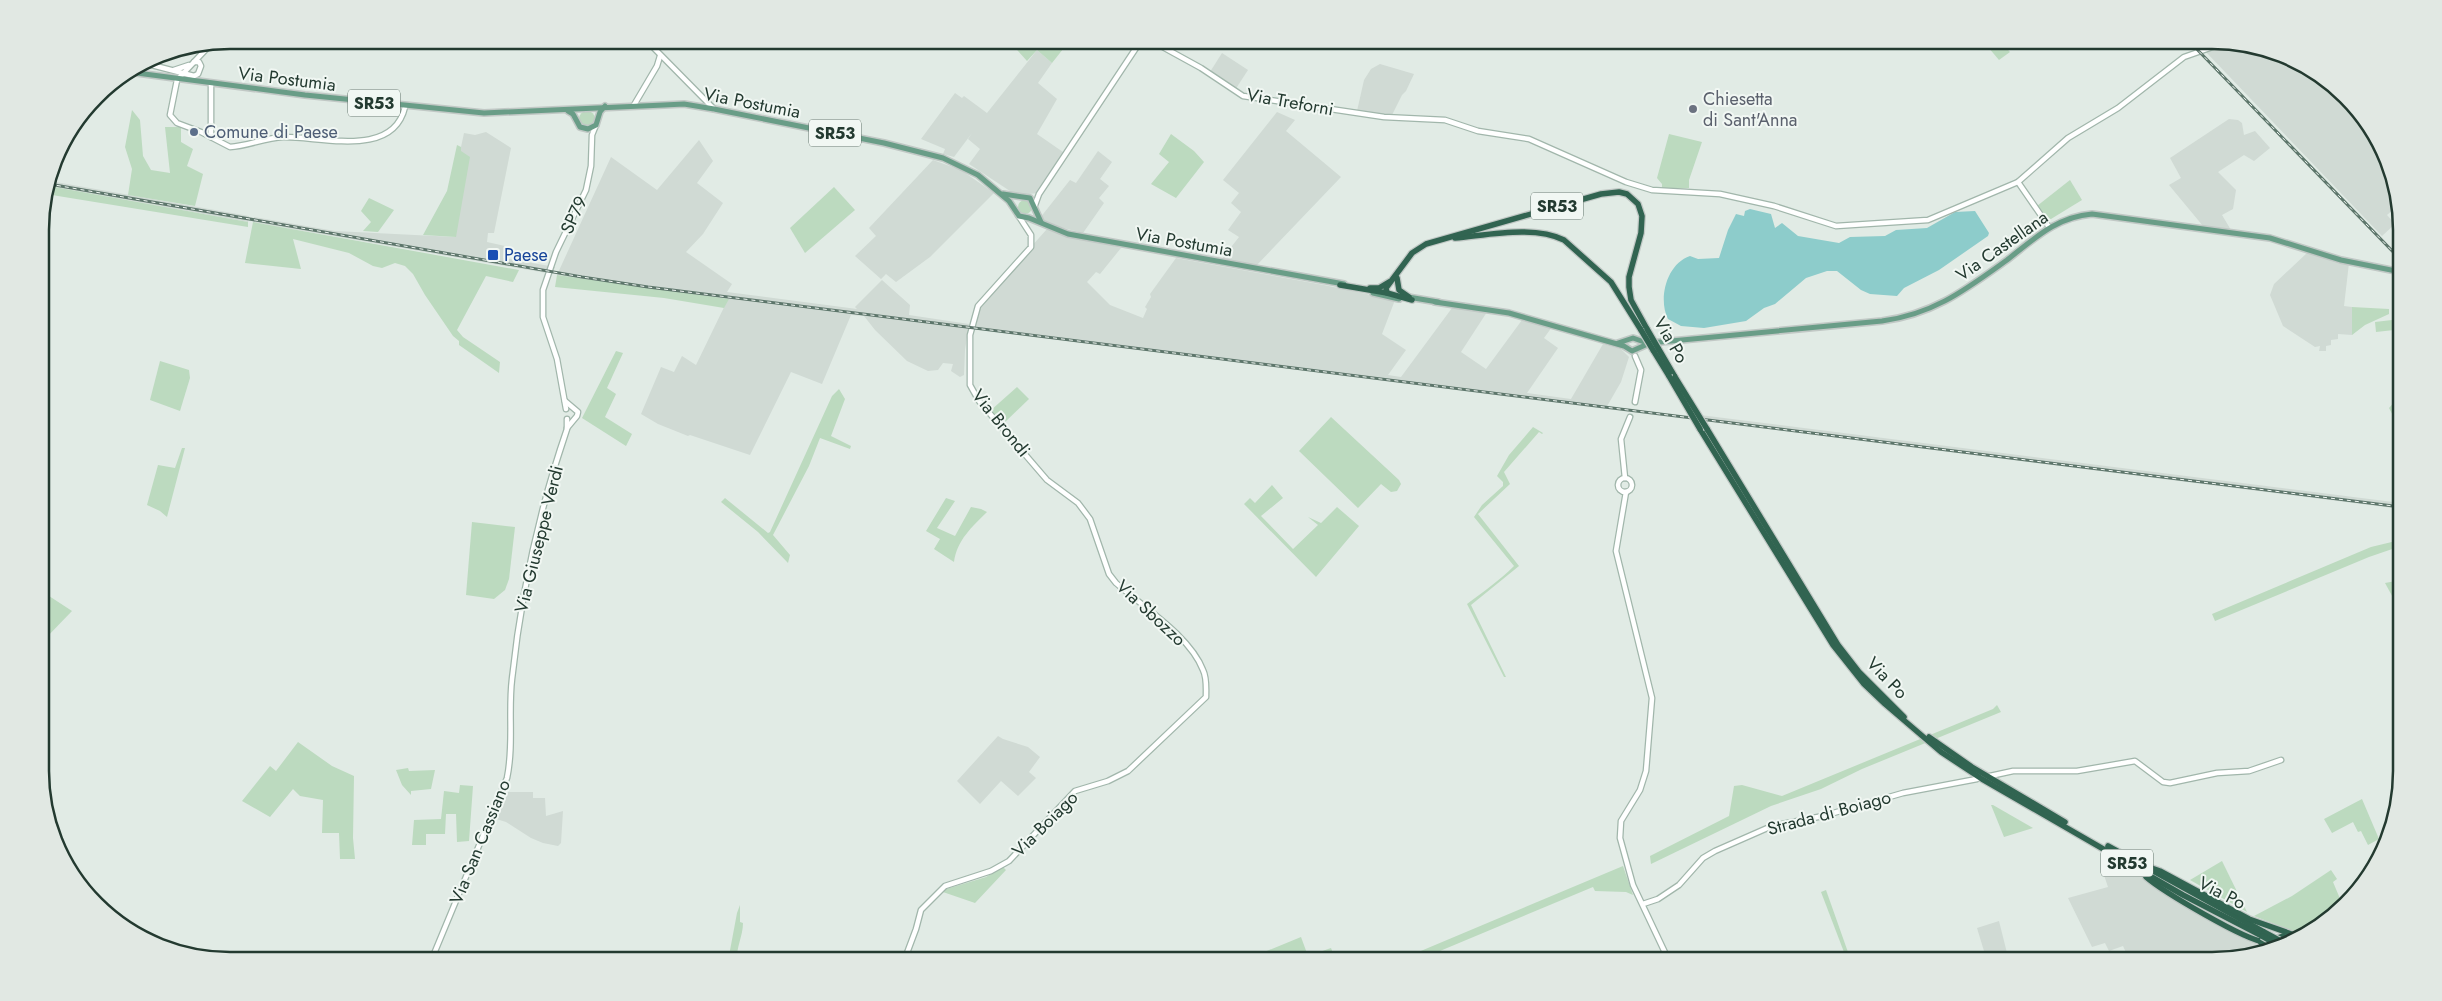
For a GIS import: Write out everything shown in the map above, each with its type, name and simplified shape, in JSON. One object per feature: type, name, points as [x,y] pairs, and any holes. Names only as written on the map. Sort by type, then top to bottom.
[{"type":"highway","name":"Via Po","points":[[1395,278],[1412,253],[1433,241],[1587,197],[1619,192],[1634,198],[1641,208],[1641,233],[1629,277],[1631,300],[1644,330]]},
{"type":"highway","name":"Via Po","points":[[1395,278],[1414,254],[1436,242],[1453,238],[1545,232],[1564,240],[1607,278],[1644,330],[1819,615],[1860,672],[1882,696],[1904,717],[1950,753],[2131,863],[2262,936]]},
{"type":"highway","points":[[1364,288],[1377,288],[1395,278],[1400,291],[1411,299]]},
{"type":"highway","name":"SR53","points":[[1387,293],[1386,288],[1395,278]]},
{"type":"highway","points":[[1340,285],[1411,299]]},
{"type":"highway","points":[[2131,863],[2160,870],[2249,920],[2292,934]]},
{"type":"highway","points":[[2262,936],[2266,942],[2285,937]]},
{"type":"highway","points":[[2262,936],[2263,945]]},
{"type":"highway","name":"SR53","points":[[2262,936],[2276,941]]},
{"type":"highway","name":"SR53","points":[[2262,936],[2273,942]]},
{"type":"main road","name":"Via Postumia","points":[[138,74],[405,107],[484,113],[582,109]]},
{"type":"main road","name":"Via Postumia","points":[[591,108],[684,104],[884,143],[943,158],[972,172],[1000,192],[1016,212]]},
{"type":"main road","points":[[563,109],[572,113],[582,128],[591,129],[596,125],[600,111],[605,106]]},
{"type":"main road","points":[[576,120],[577,114],[582,109],[591,108],[596,112],[598,119]]},
{"type":"main road","name":"Via Postumia","points":[[1000,192],[1024,197]]},
{"type":"main road","points":[[1035,207],[1033,214],[1027,217],[1016,212],[1017,201],[1024,197],[1032,200],[1043,224]]},
{"type":"main road","name":"Via Castellana","points":[[1650,344],[1882,322],[1919,314],[1956,295],[2049,227],[2066,219],[2082,215],[2116,216],[2270,238],[2341,260],[2393,271]]},
{"type":"main road","name":"Via Postumia","points":[[1027,217],[1060,232],[1084,238],[1387,293]]},
{"type":"main road","name":"Via Postumia","points":[[1323,281],[1411,299],[1509,313],[1633,349]]},
{"type":"main road","points":[[1629,339],[1627,342],[1633,349]]},
{"type":"main road","points":[[1612,343],[1636,339],[1650,344]]},
{"type":"main road","points":[[1633,349],[1639,344],[1636,339]]},
{"type":"main road","points":[[1633,349],[1650,344]]},
{"type":"street","points":[[654,49],[682,75],[701,99],[714,109]]},
{"type":"street","points":[[1035,207],[1039,194],[1135,49]]},
{"type":"street","name":"Via Treforni","points":[[1167,49],[1202,68],[1243,96],[1384,117],[1445,120],[1478,131],[1529,139],[1626,182],[1652,190],[1728,195],[1774,206],[1836,226],[1913,223],[1928,220],[2018,182],[2068,138],[2118,108],[2184,57],[2207,49]]},
{"type":"street","points":[[205,51],[192,63],[186,73],[177,80],[170,115],[177,123],[232,147],[274,138],[308,137],[345,141],[374,140],[398,124],[405,107]]},
{"type":"street","points":[[154,65],[194,76],[199,70],[205,51]]},
{"type":"street","points":[[634,106],[657,66],[660,56]]},
{"type":"street","points":[[174,70],[198,62],[199,70],[209,84],[210,137]]},
{"type":"street","points":[[186,73],[189,81],[199,70]]},
{"type":"street","points":[[701,99],[703,107]]},
{"type":"street","points":[[591,141],[596,125]]},
{"type":"street","points":[[582,128],[591,141]]},
{"type":"street","name":"SP79","points":[[566,409],[557,359],[542,310],[544,281],[583,197],[589,177],[591,141]]},
{"type":"street","points":[[2018,182],[2049,227]]},
{"type":"street","points":[[1024,197],[1039,194]]},
{"type":"street","name":"Via Brondi","points":[[1016,212],[1031,236],[1031,247],[985,296],[975,314],[970,335],[969,381],[979,401],[1047,480],[1078,503]]},
{"type":"street","name":"Via Brondi","points":[[1025,226],[1027,217]]},
{"type":"street","points":[[1633,349],[1641,370],[1635,402]]},
{"type":"street","points":[[564,400],[577,410],[578,414],[570,420],[564,414],[566,409],[572,407]]},
{"type":"street","points":[[1630,417],[1621,439],[1625,478],[1632,485],[1630,490],[1626,492],[1616,551],[1652,698],[1646,771],[1640,790],[1621,821],[1619,830],[1627,867],[1665,952]]},
{"type":"street","name":"Via Giuseppe Verdi","points":[[514,659],[527,575],[570,420]]},
{"type":"street","points":[[1625,478],[1620,481],[1619,486],[1620,490],[1626,492]]},
{"type":"street","name":"Via Sbozzo","points":[[1078,503],[1090,519],[1109,574],[1130,596],[1172,628],[1199,660],[1205,674],[1206,697]]},
{"type":"street","name":"Via San Cassiano","points":[[435,952],[507,778],[510,755],[511,682],[514,659]]},
{"type":"street","name":"Via Boiago","points":[[907,952],[921,910],[945,886],[991,871],[1009,861],[1075,791],[1124,774],[1206,697]]},
{"type":"street","points":[[1990,776],[2015,771],[2077,771],[2135,761],[2155,777],[2170,783],[2217,773],[2248,771],[2281,760]]},
{"type":"street","name":"Strada di Boiago","points":[[1643,904],[1658,899],[1679,885],[1709,855],[1772,826],[1824,816],[1903,793],[1977,779]]},
{"type":"shaded area","points":[[2195,49],[2198,49],[2393,252]]},
{"type":"shaded area","points":[[1037,50],[1052,63],[1038,83],[1057,99],[1037,134],[1063,152],[1038,193],[1020,195],[1013,193],[969,164],[980,149],[968,139],[972,133],[954,157],[943,154],[945,149],[921,139],[955,93],[962,98],[964,96],[987,113]]},
{"type":"shaded area","points":[[2204,50],[2236,50],[2271,58],[2303,73],[2332,94],[2356,119],[2375,150],[2384,171],[2390,194],[2392,210],[2387,215],[2393,222],[2393,226],[2382,236]]},
{"type":"shaded area","points":[[1222,53],[1248,70],[1235,90],[1210,72]]},
{"type":"shaded area","points":[[1380,64],[1414,74],[1392,115],[1357,111],[1364,80],[1371,69]]},
{"type":"shaded area","points":[[1277,112],[1295,120],[1286,131],[1341,177],[1256,266],[1221,260],[1239,237],[1228,230],[1241,212],[1231,203],[1239,193],[1223,180]]},
{"type":"shaded area","points":[[2229,119],[2238,120],[2242,123],[2244,135],[2255,131],[2270,148],[2254,161],[2244,155],[2218,172],[2236,190],[2233,209],[2222,215],[2231,230],[2203,226],[2169,185],[2181,178],[2170,158]]},
{"type":"shaded area","points":[[486,132],[511,148],[494,233],[488,233],[487,242],[505,246],[503,258],[555,267],[552,274],[253,222],[254,217],[335,231],[455,237],[461,147],[464,133],[475,135]]},
{"type":"shaded area","points":[[699,140],[713,161],[697,183],[723,203],[703,234],[686,252],[732,284],[727,292],[857,309],[855,307],[882,280],[910,305],[909,315],[969,324],[964,375],[960,377],[951,371],[953,364],[943,363],[938,370],[928,371],[907,361],[875,330],[864,316],[851,315],[822,384],[791,372],[750,455],[690,435],[688,436],[658,424],[641,414],[661,367],[674,372],[682,356],[696,365],[728,299],[557,275],[611,157],[657,190]]},
{"type":"shaded area","points":[[1098,151],[1112,162],[1100,179],[1109,186],[1099,198],[1104,203],[1083,233],[1051,225],[1040,218],[1070,180],[1076,183]]},
{"type":"shaded area","points":[[933,160],[961,170],[994,193],[930,257],[896,282],[886,274],[881,279],[855,256],[876,236],[869,228]]},
{"type":"shaded area","points":[[55,182],[249,216],[248,222],[54,187]]},
{"type":"shaded area","points":[[1047,229],[1121,248],[1100,274],[1096,272],[1087,282],[1110,305],[1143,318],[1147,309],[1145,307],[1151,297],[1150,294],[1176,258],[1395,300],[1382,334],[1406,350],[1388,375],[1401,377],[1452,308],[1487,312],[1461,352],[1486,369],[1522,320],[1552,327],[1544,338],[1558,348],[1527,393],[1571,399],[1603,344],[1621,349],[1629,357],[1621,382],[1606,408],[972,329],[980,304]]},
{"type":"shaded area","points":[[2308,252],[2349,263],[2344,306],[2352,307],[2352,335],[2338,334],[2338,339],[2331,340],[2331,345],[2326,346],[2326,351],[2319,351],[2320,346],[2315,347],[2283,326],[2270,295],[2274,284]]},
{"type":"shaded area","points":[[1700,415],[2393,502],[2393,508],[1704,421]]},
{"type":"shaded area","points":[[998,736],[1028,747],[1040,757],[1029,772],[1036,778],[1018,796],[1001,781],[980,804],[957,781]]},
{"type":"shaded area","points":[[505,792],[533,792],[533,798],[545,798],[546,816],[563,811],[561,843],[558,846],[543,843],[531,838],[506,822],[493,818]]},
{"type":"shaded area","points":[[2126,867],[2129,868],[2167,894],[2260,943],[2260,946],[2224,952],[2126,952],[2123,946],[2109,951],[2105,943],[2092,947],[2068,898],[2108,887],[2104,875]]},
{"type":"shaded area","points":[[1999,921],[2007,952],[1984,952],[1977,928]]},
{"type":"green space","points":[[1016,49],[1063,49],[1052,63],[1037,50],[1027,61]]},
{"type":"green space","points":[[1990,49],[2007,49],[2010,52],[1999,60]]},
{"type":"green space","points":[[132,110],[140,120],[143,156],[151,170],[170,173],[165,127],[181,127],[181,142],[193,149],[187,166],[203,174],[195,206],[128,195],[132,169],[125,147]]},
{"type":"green space","points":[[584,111],[590,111],[595,116],[593,125],[584,127],[579,122],[579,116]]},
{"type":"green space","points":[[1171,134],[1194,151],[1204,162],[1176,198],[1151,184],[1169,162],[1159,154]]},
{"type":"green space","points":[[1669,134],[1702,142],[1689,180],[1689,188],[1662,189],[1662,184],[1657,178]]},
{"type":"green space","points":[[457,145],[461,147],[461,151],[470,157],[456,237],[423,235],[447,191]]},
{"type":"green space","points":[[2070,180],[2082,200],[2051,219],[2046,218],[2037,206]]},
{"type":"green space","points":[[54,187],[248,222],[248,227],[52,195]]},
{"type":"green space","points":[[834,187],[855,210],[805,253],[790,228]]},
{"type":"green space","points":[[369,198],[394,210],[378,232],[363,231],[371,222],[361,211]]},
{"type":"green space","points":[[1022,200],[1028,200],[1032,207],[1028,214],[1022,214],[1018,210],[1018,204]]},
{"type":"green space","points":[[253,222],[519,270],[513,282],[486,276],[457,330],[463,337],[500,362],[499,373],[459,345],[459,341],[453,336],[413,274],[405,266],[395,263],[382,268],[373,266],[349,253],[293,239],[301,269],[245,263]]},
{"type":"green space","points":[[557,275],[729,299],[724,308],[664,298],[555,287]]},
{"type":"green space","points":[[2352,307],[2389,309],[2389,314],[2365,325],[2352,335]]},
{"type":"green space","points":[[2392,320],[2393,330],[2376,332],[2375,322]]},
{"type":"green space","points":[[616,351],[623,353],[607,388],[616,394],[605,417],[632,434],[626,446],[582,418]]},
{"type":"green space","points":[[160,361],[189,370],[190,378],[180,411],[150,400]]},
{"type":"green space","points":[[1017,387],[1029,399],[1002,425],[990,411]]},
{"type":"green space","points":[[839,389],[845,399],[831,436],[851,446],[850,449],[820,438],[809,466],[773,535],[790,555],[788,563],[758,532],[721,502],[725,498],[768,533],[770,532],[832,396]]},
{"type":"green space","points":[[2393,403],[2393,416],[2389,408]]},
{"type":"green space","points":[[1331,417],[1399,480],[1401,484],[1397,491],[1391,492],[1381,484],[1358,508],[1299,451]]},
{"type":"green space","points":[[1533,427],[1543,433],[1539,432],[1504,472],[1510,484],[1478,514],[1519,566],[1471,605],[1506,677],[1504,677],[1467,604],[1514,566],[1474,517],[1482,505],[1503,486],[1503,482],[1497,476],[1509,455]]},
{"type":"green space","points":[[182,448],[185,448],[167,517],[160,511],[147,505],[158,465],[175,468]]},
{"type":"green space","points":[[1272,485],[1283,498],[1261,516],[1293,549],[1318,525],[1308,517],[1321,523],[1337,507],[1359,526],[1316,577],[1244,504],[1250,498],[1255,503]]},
{"type":"green space","points":[[946,498],[955,501],[937,528],[955,536],[971,507],[987,512],[962,540],[954,562],[934,549],[940,539],[926,531]]},
{"type":"green space","points":[[472,522],[515,527],[509,579],[505,590],[494,599],[466,595]]},
{"type":"green space","points":[[2393,542],[2393,549],[2215,621],[2212,614],[2371,547]]},
{"type":"green space","points":[[2393,582],[2393,598],[2385,583]]},
{"type":"green space","points":[[49,596],[72,611],[49,635]]},
{"type":"green space","points":[[1997,705],[2001,712],[1862,769],[1821,789],[1771,806],[1651,864],[1650,856],[1729,816],[1734,786],[1742,785],[1782,796],[1993,709]]},
{"type":"green space","points":[[298,742],[332,766],[354,776],[353,838],[355,859],[340,859],[339,833],[322,833],[323,800],[300,796],[293,789],[270,817],[242,801],[270,766],[276,771]]},
{"type":"green space","points":[[408,768],[409,771],[435,770],[431,789],[411,791],[411,795],[402,785],[396,770]]},
{"type":"green space","points":[[460,785],[473,786],[469,841],[457,842],[456,814],[446,814],[445,834],[426,834],[426,845],[412,845],[414,820],[441,819],[444,791],[459,793]]},
{"type":"green space","points":[[2362,799],[2379,839],[2368,845],[2361,831],[2358,832],[2353,822],[2332,833],[2324,819]]},
{"type":"green space","points":[[1991,805],[1993,805],[2033,828],[2004,837]]},
{"type":"green space","points":[[2222,861],[2247,912],[2190,880]]},
{"type":"green space","points":[[1623,866],[1633,895],[1626,892],[1595,891],[1593,887],[1438,952],[1418,952]]},
{"type":"green space","points":[[1003,867],[1006,870],[975,903],[940,891],[986,877]]},
{"type":"green space","points":[[2331,870],[2337,879],[2333,882],[2340,899],[2323,915],[2296,932],[2254,916],[2292,896]]},
{"type":"green space","points":[[1826,890],[1848,952],[1844,952],[1821,892]]},
{"type":"green space","points":[[740,905],[740,922],[743,923],[738,952],[730,952]]},
{"type":"green space","points":[[1301,937],[1307,952],[1264,952]]},
{"type":"green space","points":[[1331,948],[1333,952],[1320,952]]},
{"type":"water","points":[[1750,209],[1771,214],[1775,228],[1782,223],[1798,236],[1839,243],[1850,237],[1885,236],[1896,230],[1927,228],[1955,212],[1975,211],[1989,233],[1988,236],[1939,270],[1904,288],[1897,296],[1870,294],[1861,290],[1837,271],[1827,271],[1806,278],[1775,304],[1764,308],[1746,321],[1704,328],[1681,326],[1668,319],[1665,311],[1664,293],[1666,283],[1675,267],[1682,260],[1690,256],[1698,259],[1719,258],[1728,230],[1736,214],[1744,216],[1745,211]]},
{"type":"railway","points":[[2197,49],[2393,252]]},
{"type":"railway","points":[[54,185],[648,287],[2393,506]]},
{"type":"place","name":"Chiesetta di Sant'Anna","points":[[1693,109]]},
{"type":"place","name":"Comune di Paese","points":[[194,132]]},
{"type":"place","name":"Paese","points":[[493,255]]}]
